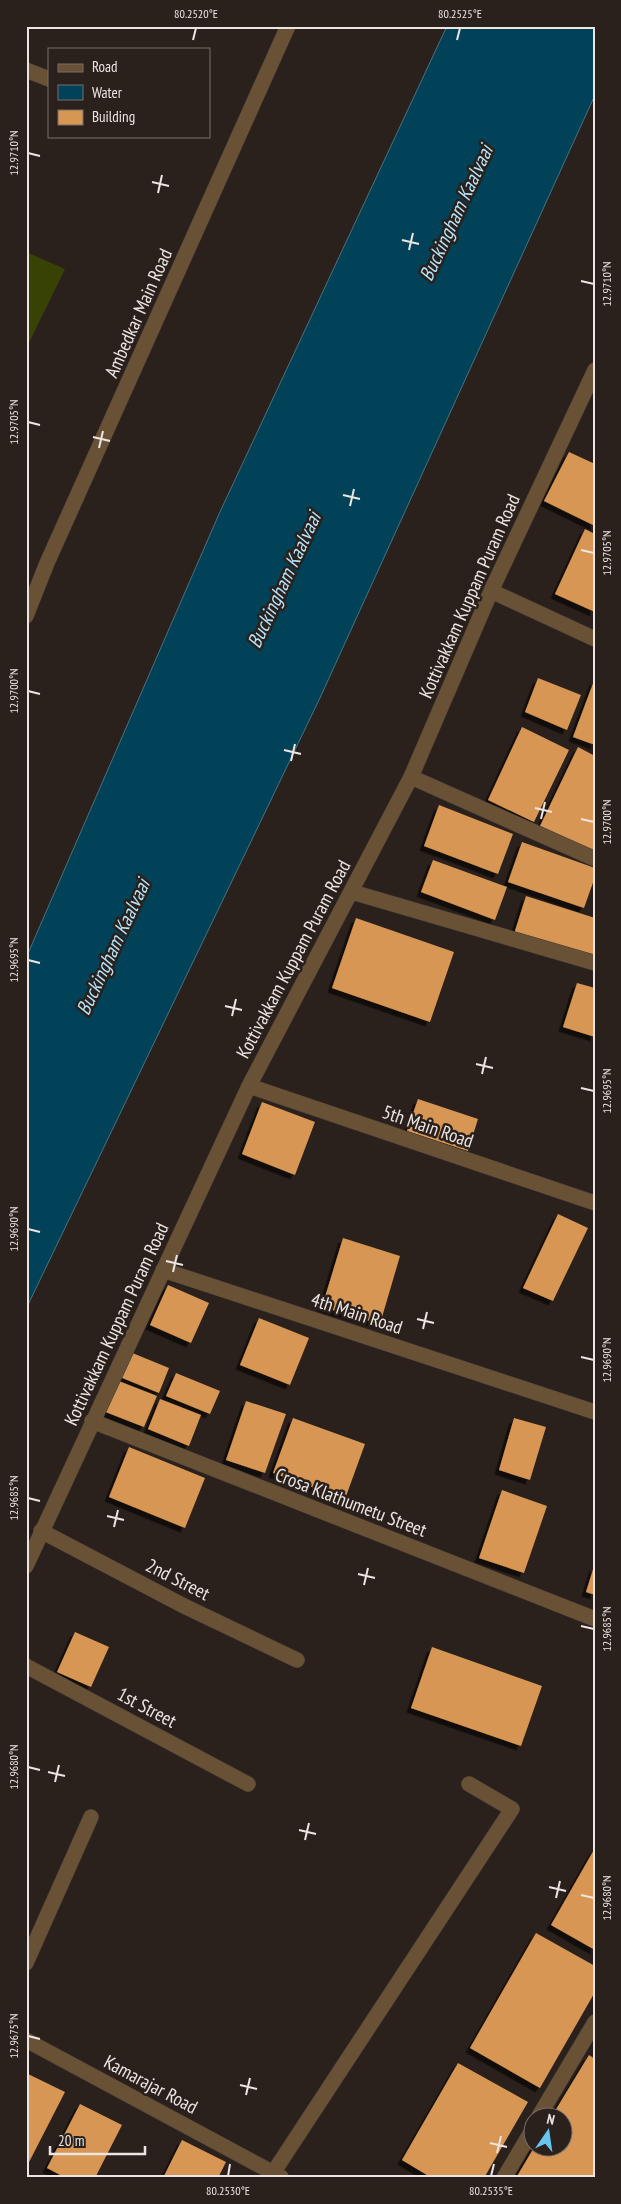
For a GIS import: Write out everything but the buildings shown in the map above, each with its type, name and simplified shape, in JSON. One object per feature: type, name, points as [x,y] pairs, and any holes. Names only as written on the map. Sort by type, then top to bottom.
[{"type":"street","name":"Ambedkar Main Road","points":[[26,616],[47,563],[288,26]]},
{"type":"street","points":[[26,70],[48,79]]},
{"type":"street","name":"Kottivakkam Kuppam Puram Road","points":[[26,1566],[249,1086],[412,777],[491,591],[595,370]]},
{"type":"street","points":[[491,591],[595,639]]},
{"type":"street","points":[[412,777],[595,859]]},
{"type":"street","points":[[352,892],[595,963]]},
{"type":"street","name":"5th Main Road","points":[[249,1086],[595,1204]]},
{"type":"street","name":"4th Main Road","points":[[163,1270],[595,1412]]},
{"type":"street","name":"Crosa Klathumetu Street","points":[[92,1421],[595,1619]]},
{"type":"street","name":"2nd Street","points":[[41,1531],[184,1606],[297,1660]]},
{"type":"street","name":"1st Street","points":[[26,1666],[248,1784]]},
{"type":"street","points":[[278,2176],[512,1809],[469,1784]]},
{"type":"street","points":[[26,1963],[91,1817]]},
{"type":"street","points":[[545,2106],[595,2022]]},
{"type":"street","name":"Kamarajar Road","points":[[26,2040],[278,2176]]},
{"type":"street","points":[[504,2178],[524,2144]]},
{"type":"green space","points":[[26,252],[65,269],[26,349]]},
{"type":"water","name":"Buckingham Kaalvaai","points":[[447,26],[595,26],[595,95],[319,700],[26,1309],[26,958],[219,514]]}]
